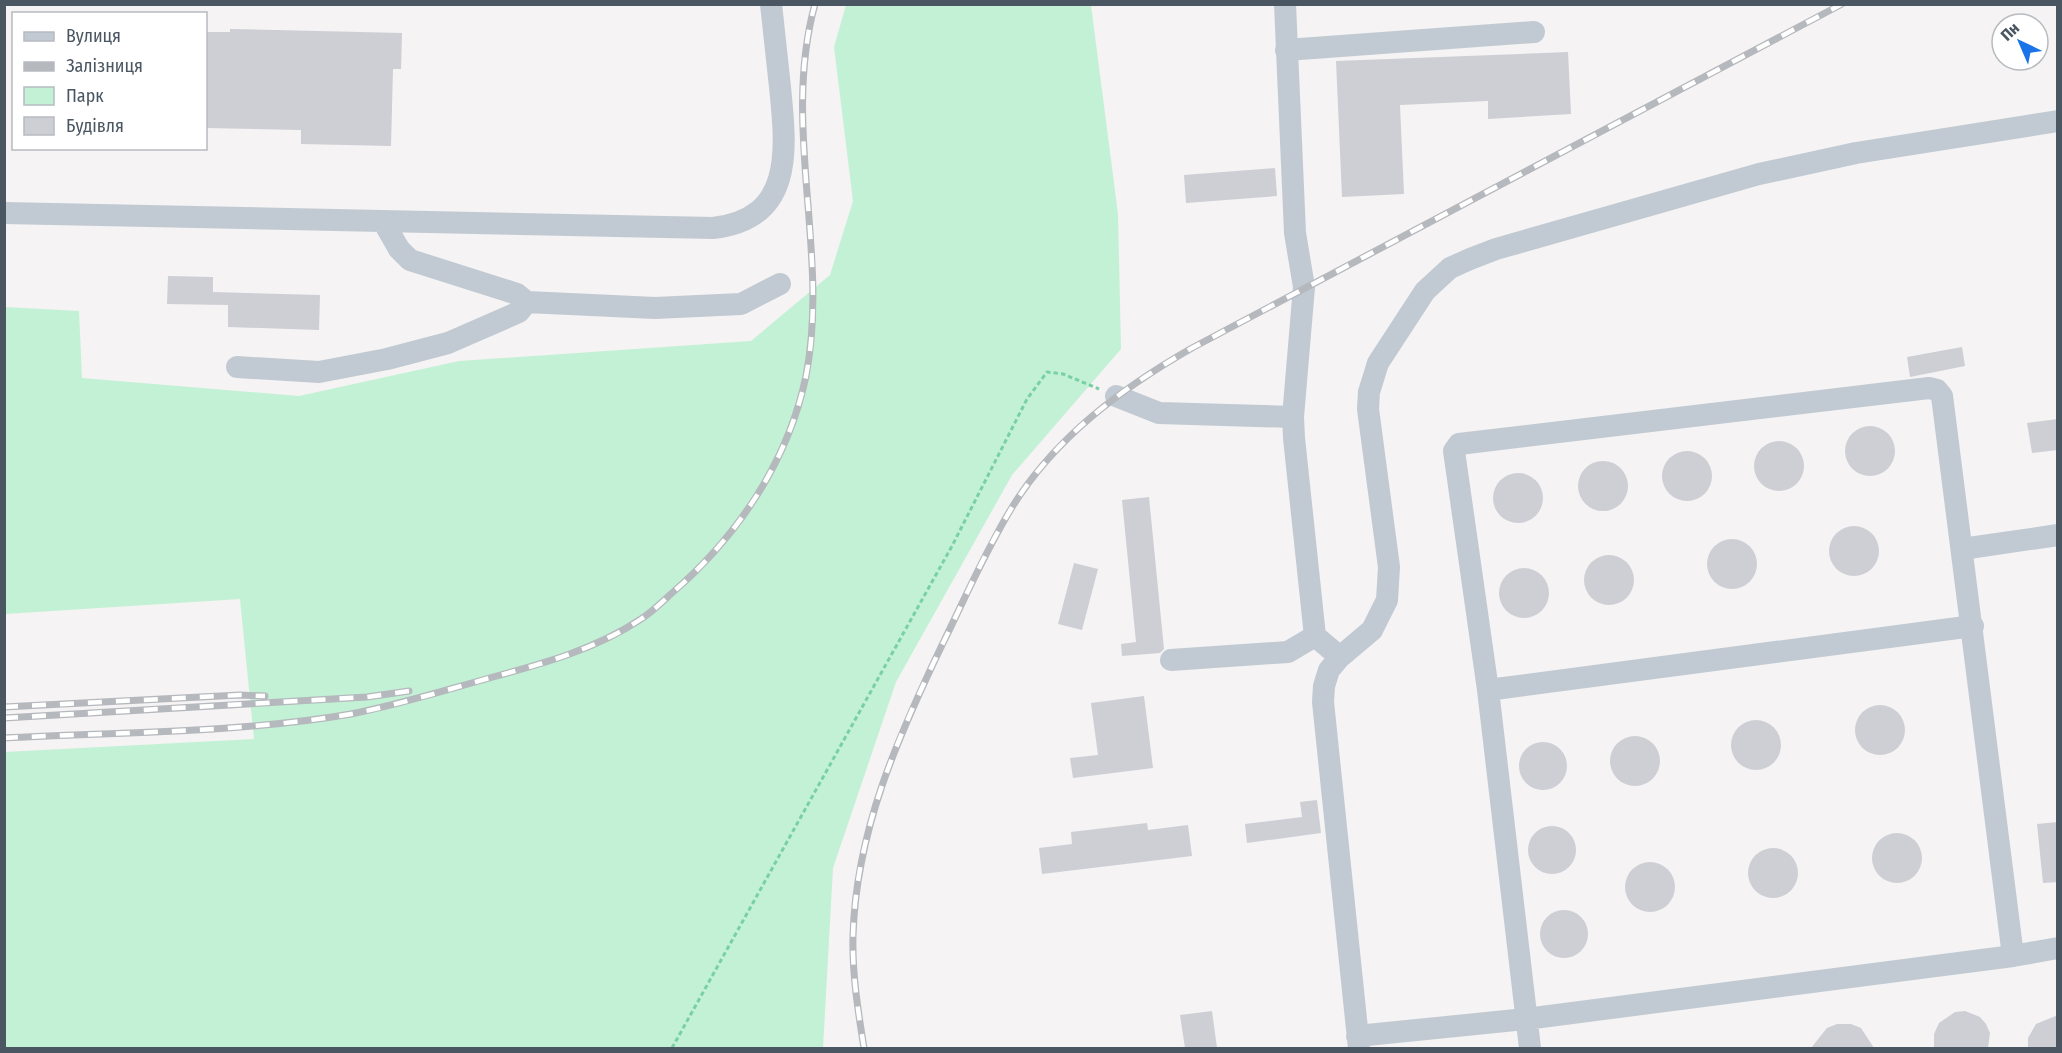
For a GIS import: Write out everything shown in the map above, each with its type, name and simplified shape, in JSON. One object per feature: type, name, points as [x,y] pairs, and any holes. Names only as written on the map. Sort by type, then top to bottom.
[{"type":"street","points":[[4,213],[713,228],[730,226],[754,213],[772,194],[783,169],[786,143],[771,4]]},
{"type":"street","points":[[1285,4],[1295,233],[1304,287],[1293,417],[1315,636],[1340,657]]},
{"type":"street","points":[[1286,50],[1534,32]]},
{"type":"street","points":[[2058,121],[1856,153],[1759,174],[1496,249],[1450,268],[1425,291],[1372,376],[1368,409],[1390,584],[1387,600],[1372,630],[1340,657],[1329,670],[1324,686],[1323,702],[1358,1042],[2013,956],[2058,948]]},
{"type":"street","points":[[383,221],[399,249],[410,260],[517,294],[527,302],[655,308],[741,304],[780,284]]},
{"type":"street","points":[[237,368],[319,372],[387,359],[448,343],[519,312],[527,302]]},
{"type":"street","points":[[1530,1048],[1488,690],[1454,451],[1459,444],[1929,388],[1937,390],[1942,396],[1973,626],[2013,956]]},
{"type":"street","points":[[1116,396],[1159,413],[1293,417]]},
{"type":"street","points":[[1962,549],[2058,535]]},
{"type":"street","points":[[1488,690],[1973,626]]},
{"type":"street","points":[[1171,660],[1288,651],[1315,636]]},
{"type":"path","points":[[672,1048],[952,546],[1027,399],[1047,372],[1063,374],[1116,396]]},
{"type":"green space","points":[[846,5],[1091,5],[1118,214],[1121,349],[1012,475],[896,682],[833,868],[823,1048],[5,1048],[5,752],[254,739],[240,599],[5,614],[5,307],[79,311],[82,378],[299,396],[459,361],[751,341],[830,275],[853,201],[834,47]]},
{"type":"building","points":[[230,29],[402,33],[401,69],[393,69],[391,146],[301,144],[301,130],[207,128],[207,32],[230,32]]},
{"type":"building","points":[[1568,52],[1571,114],[1488,119],[1488,101],[1400,105],[1404,194],[1342,197],[1336,61]]},
{"type":"building","points":[[1275,168],[1277,196],[1186,203],[1184,175]]},
{"type":"building","points":[[168,276],[213,277],[213,292],[320,295],[319,330],[228,327],[228,305],[167,304]]},
{"type":"building","points":[[1962,347],[1965,366],[1910,377],[1907,357]]},
{"type":"building","points":[[2058,419],[2058,450],[2032,453],[2027,423]]},
{"type":"building","points":[[1870,426],[1879,428],[1890,437],[1895,451],[1893,460],[1884,471],[1870,476],[1861,474],[1850,465],[1845,451],[1847,442],[1856,431]]},
{"type":"building","points":[[1779,441],[1788,443],[1799,452],[1804,466],[1802,475],[1793,486],[1779,491],[1770,489],[1759,480],[1754,466],[1756,457],[1765,446]]},
{"type":"building","points":[[1687,451],[1696,453],[1707,462],[1712,476],[1710,485],[1701,496],[1687,501],[1678,499],[1667,490],[1662,476],[1664,467],[1673,456]]},
{"type":"building","points":[[1603,461],[1612,463],[1623,472],[1628,486],[1626,495],[1617,506],[1603,511],[1594,509],[1583,500],[1578,486],[1580,477],[1589,466]]},
{"type":"building","points":[[1518,473],[1527,475],[1538,484],[1543,498],[1541,507],[1532,518],[1518,523],[1509,521],[1498,512],[1493,498],[1495,489],[1504,478]]},
{"type":"building","points":[[1149,497],[1164,649],[1160,653],[1122,656],[1121,644],[1136,642],[1122,500]]},
{"type":"building","points":[[1854,526],[1863,528],[1874,537],[1879,551],[1877,560],[1868,571],[1854,576],[1845,574],[1834,565],[1829,551],[1831,542],[1840,531]]},
{"type":"building","points":[[1732,539],[1741,541],[1752,550],[1757,564],[1755,573],[1746,584],[1732,589],[1723,587],[1712,578],[1707,564],[1709,555],[1718,544]]},
{"type":"building","points":[[1609,555],[1618,557],[1629,566],[1634,580],[1632,589],[1623,600],[1609,605],[1600,603],[1589,594],[1584,580],[1586,571],[1595,560]]},
{"type":"building","points":[[1074,563],[1098,569],[1082,630],[1058,624]]},
{"type":"building","points":[[1524,568],[1533,570],[1544,579],[1549,593],[1547,602],[1538,613],[1524,618],[1515,616],[1504,607],[1499,593],[1501,584],[1510,573]]},
{"type":"building","points":[[1144,696],[1153,768],[1073,778],[1070,758],[1098,755],[1091,703]]},
{"type":"building","points":[[1880,705],[1889,707],[1900,716],[1905,730],[1903,739],[1894,750],[1880,755],[1871,753],[1860,744],[1855,730],[1857,721],[1866,710]]},
{"type":"building","points":[[1756,720],[1765,722],[1776,731],[1781,745],[1779,754],[1770,765],[1756,770],[1747,768],[1736,759],[1731,745],[1733,736],[1742,725]]},
{"type":"building","points":[[1635,736],[1644,738],[1655,747],[1660,761],[1658,770],[1649,781],[1635,786],[1626,784],[1615,775],[1610,761],[1612,752],[1621,741]]},
{"type":"building","points":[[1538,742],[1548,742],[1560,749],[1567,761],[1567,771],[1560,783],[1548,790],[1538,790],[1523,779],[1519,771],[1519,761],[1530,746]]},
{"type":"building","points":[[1317,800],[1321,833],[1247,843],[1245,824],[1302,817],[1300,802]]},
{"type":"building","points":[[2058,822],[2058,882],[2043,883],[2037,824]]},
{"type":"building","points":[[1147,823],[1148,830],[1188,825],[1192,856],[1042,874],[1039,848],[1072,844],[1071,832]]},
{"type":"building","points":[[1547,826],[1557,826],[1569,833],[1576,845],[1576,855],[1569,867],[1557,874],[1547,874],[1532,863],[1528,855],[1528,845],[1539,830]]},
{"type":"building","points":[[1897,833],[1906,835],[1917,844],[1922,858],[1920,867],[1911,878],[1897,883],[1888,881],[1877,872],[1872,858],[1874,849],[1883,838]]},
{"type":"building","points":[[1773,848],[1782,850],[1793,859],[1798,873],[1796,882],[1787,893],[1773,898],[1764,896],[1753,887],[1748,873],[1750,864],[1759,853]]},
{"type":"building","points":[[1650,862],[1659,864],[1670,873],[1675,887],[1673,896],[1664,907],[1650,912],[1641,910],[1630,901],[1625,887],[1627,878],[1636,867]]},
{"type":"building","points":[[1559,910],[1569,910],[1581,917],[1588,929],[1588,939],[1581,951],[1569,958],[1559,958],[1544,947],[1540,939],[1540,929],[1551,914]]},
{"type":"building","points":[[1212,1011],[1217,1048],[1185,1048],[1180,1015]]},
{"type":"building","points":[[1965,1011],[1980,1017],[1986,1024],[1990,1033],[1988,1048],[1934,1048],[1934,1034],[1939,1023],[1955,1012]]},
{"type":"building","points":[[2058,1015],[2058,1048],[2028,1048],[2028,1038],[2036,1024]]},
{"type":"building","points":[[1837,1024],[1851,1024],[1861,1028],[1874,1048],[1811,1048],[1827,1028]]},
{"type":"railway","points":[[4,738],[266,725],[351,714],[422,697],[570,654],[624,630],[661,603],[718,548],[757,496],[787,438],[798,408],[806,376],[812,330],[813,283],[803,97],[806,50],[815,4]]},
{"type":"railway","points":[[864,1048],[854,978],[853,936],[862,859],[882,785],[910,714],[984,558],[1028,483],[1069,437],[1115,398],[1192,348],[1842,4]]},
{"type":"railway","points":[[4,718],[367,697],[409,691]]},
{"type":"railway","points":[[4,707],[240,695],[265,696]]}]
